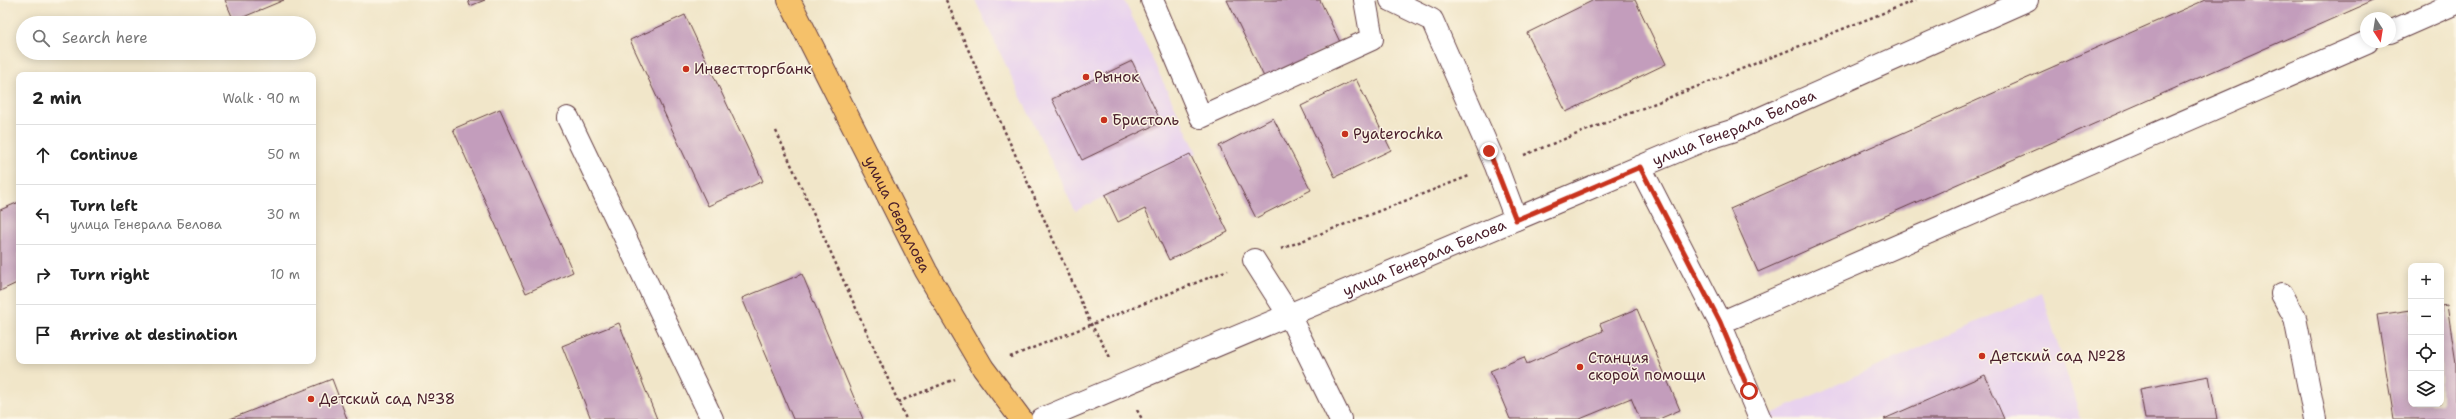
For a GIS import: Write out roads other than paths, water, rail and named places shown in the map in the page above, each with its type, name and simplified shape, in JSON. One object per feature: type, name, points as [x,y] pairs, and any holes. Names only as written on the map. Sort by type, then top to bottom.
[{"type":"main road","name":"улица Свердлова","points":[[789,0],[926,271],[983,368],[1022,419]]},
{"type":"street","points":[[1152,0],[1201,117],[1372,39],[1365,0]]},
{"type":"street","points":[[1391,0],[1432,20],[1496,166],[1516,220]]},
{"type":"street","name":"улица Генерала Белова","points":[[1042,419],[1706,139],[1732,131],[2027,0]]},
{"type":"street","points":[[2396,29],[2456,3]]},
{"type":"street","points":[[1720,322],[2360,45]]},
{"type":"street","points":[[568,118],[712,419]]},
{"type":"street","points":[[1640,167],[1720,322],[1760,419]]},
{"type":"street","points":[[1254,260],[1290,315],[1340,419]]},
{"type":"street","points":[[2282,294],[2295,318],[2315,419]]},
{"type":"place","name":"Инвестторгбанк","points":[[686,69]]},
{"type":"place","name":"Рынок","points":[[1086,77]]},
{"type":"place","name":"Бристоль","points":[[1104,120]]},
{"type":"place","name":"Pyaterochka","points":[[1345,134]]},
{"type":"place","name":"Детский сад №28","points":[[1982,356]]},
{"type":"place","name":"Станция скорой помощи","points":[[1580,367]]},
{"type":"place","name":"Детский сад №38","points":[[311,399]]}]
